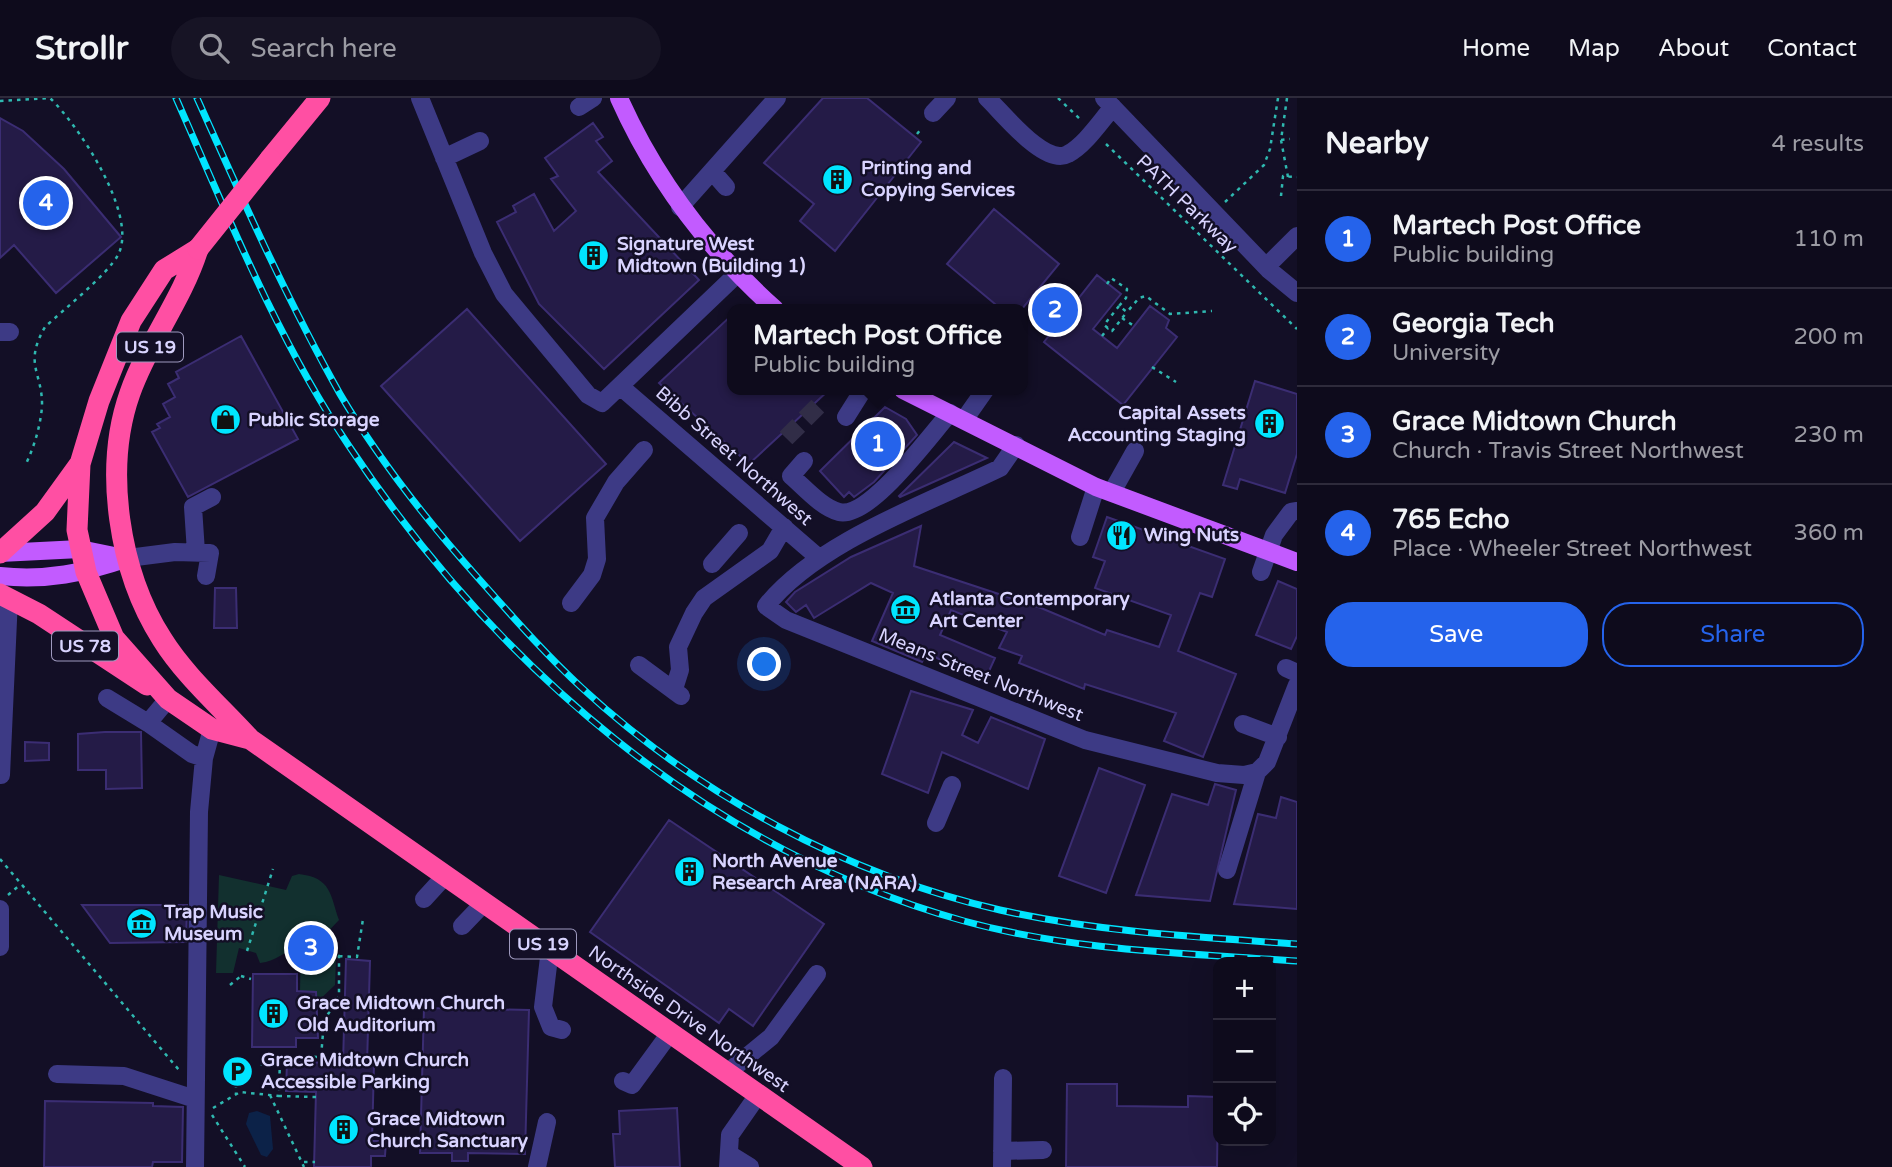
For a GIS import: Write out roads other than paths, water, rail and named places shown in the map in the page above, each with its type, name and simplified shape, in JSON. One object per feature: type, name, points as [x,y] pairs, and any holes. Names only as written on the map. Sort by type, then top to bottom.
[{"type":"highway","name":"Northside Drive Northwest","points":[[250,739],[212,729],[169,699],[114,638],[86,572],[80,549],[76,506],[80,464],[99,401],[131,321],[164,270],[198,249],[320,98]]},
{"type":"highway","name":"Northside Drive Northwest","points":[[198,249],[188,282],[138,374],[122,425],[118,477],[121,526],[143,604],[162,640],[250,739],[862,1167]]},
{"type":"highway","points":[[0,553],[45,512],[80,464]]},
{"type":"highway","name":"US 78","points":[[5,596],[169,699]]},
{"type":"main road","points":[[619,98],[652,164],[680,206],[736,275],[769,304]]},
{"type":"main road","points":[[926,395],[957,416],[1104,490],[1297,562]]},
{"type":"main road","points":[[0,553],[80,549],[128,558]]},
{"type":"main road","points":[[0,576],[35,579],[86,572],[128,558]]},
{"type":"street","points":[[420,98],[483,253],[504,294],[588,395],[602,404],[736,275]]},
{"type":"street","points":[[680,206],[777,98]]},
{"type":"street","points":[[933,113],[947,98]]},
{"type":"street","points":[[987,98],[1045,154],[1059,157],[1068,154],[1092,131],[1108,102],[1266,267],[1297,293]]},
{"type":"street","points":[[444,158],[480,141]]},
{"type":"street","points":[[712,171],[726,187]]},
{"type":"street","points":[[1266,267],[1297,236]]},
{"type":"street","name":"Bibb Street Northwest","points":[[621,387],[677,428],[820,558]]},
{"type":"street","points":[[846,417],[860,395]]},
{"type":"street","points":[[804,461],[790,476],[835,512],[849,512],[876,498],[980,395]]},
{"type":"street","points":[[820,558],[1000,468],[1016,446]]},
{"type":"street","points":[[571,603],[592,575],[597,559],[595,518],[616,482],[644,450]]},
{"type":"street","points":[[1080,537],[1104,490],[1135,451]]},
{"type":"street","points":[[206,576],[193,507],[212,497]]},
{"type":"street","points":[[1261,572],[1274,535],[1291,512],[1297,511]]},
{"type":"street","points":[[639,665],[678,693],[678,647],[694,613],[705,598],[771,551],[784,527]]},
{"type":"street","points":[[712,564],[739,533]]},
{"type":"street","points":[[128,558],[203,553]]},
{"type":"street","name":"Means Street Northwest","points":[[820,558],[780,589],[766,606],[786,621],[1084,740],[1217,772],[1244,775],[1257,772]]},
{"type":"street","points":[[1,775],[5,596]]},
{"type":"street","points":[[1227,870],[1257,772],[1267,762],[1278,737],[1292,716],[1297,685]]},
{"type":"street","points":[[107,698],[192,754],[204,758]]},
{"type":"street","points":[[148,723],[169,699]]},
{"type":"street","points":[[1243,724],[1278,737]]},
{"type":"street","points":[[195,1167],[203,1104],[199,825],[204,758],[212,729]]},
{"type":"street","points":[[1078,758],[1084,740]]},
{"type":"street","points":[[936,823],[952,785]]},
{"type":"street","points":[[424,899],[445,876]]},
{"type":"street","points":[[463,926],[484,903]]},
{"type":"street","points":[[0,909],[0,947]]},
{"type":"street","points":[[550,948],[543,1007],[551,1027],[562,1030]]},
{"type":"street","points":[[727,1073],[771,1037],[817,974]]},
{"type":"street","points":[[624,1081],[632,1085],[670,1032]]},
{"type":"street","points":[[57,1074],[124,1076],[203,1104]]},
{"type":"street","points":[[1003,1079],[1002,1159],[1043,1150]]},
{"type":"street","points":[[750,1167],[729,1161],[730,1135],[758,1095]]},
{"type":"street","points":[[537,1167],[547,1122]]},
{"type":"water","points":[[257,1111],[270,1116],[273,1149],[267,1157],[261,1155],[246,1124],[249,1113]]},
{"type":"tunnel","points":[[786,438],[819,405]]},
{"type":"railway","points":[[176,98],[276,320],[349,446],[407,526],[471,603],[540,674],[615,739],[695,797],[780,848],[870,889],[964,921],[1088,945],[1297,961]]},
{"type":"railway","points":[[197,98],[301,321],[340,394],[371,443],[441,535],[516,621],[568,675],[627,727],[724,796],[777,826],[886,875],[943,895],[1000,910],[1074,924],[1148,933],[1297,944]]},
{"type":"place","name":"Printing and Copying Services","points":[[838,179]]},
{"type":"place","name":"765 Echo","points":[[46,203]]},
{"type":"place","name":"Signature West Midtown (Building 1)","points":[[594,255]]},
{"type":"place","name":"Georgia Tech","points":[[1055,310]]},
{"type":"place","name":"Public Storage","points":[[225,420]]},
{"type":"place","name":"Capital Assets Accounting Staging","points":[[1269,424]]},
{"type":"place","name":"Martech Post Office","points":[[878,444]]},
{"type":"place","name":"Wing Nuts","points":[[1121,535]]},
{"type":"place","name":"Atlanta Contemporary Art Center","points":[[906,610]]},
{"type":"place","name":"North Avenue Research Area (NARA)","points":[[689,872]]},
{"type":"place","name":"Trap Music Museum","points":[[141,923]]},
{"type":"place","name":"Grace Midtown Church","points":[[311,948]]},
{"type":"place","name":"Grace Midtown Church Old Auditorium","points":[[274,1014]]},
{"type":"place","name":"Grace Midtown Church Accessible Parking","points":[[238,1071]]},
{"type":"place","name":"Grace Midtown Church Sanctuary","points":[[344,1130]]}]
